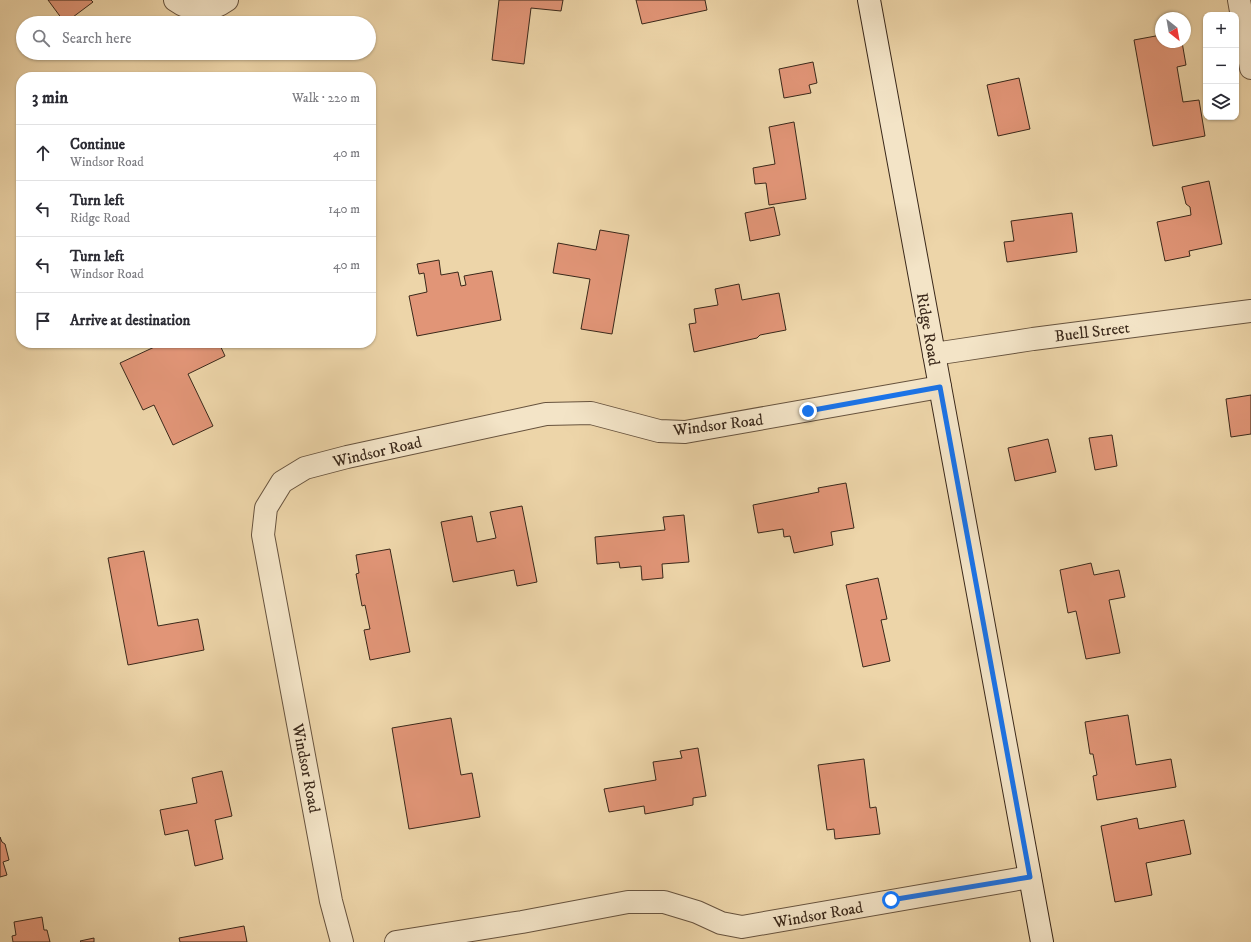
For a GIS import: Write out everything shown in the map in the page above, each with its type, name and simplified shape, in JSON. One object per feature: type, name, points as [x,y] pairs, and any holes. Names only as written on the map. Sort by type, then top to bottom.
[{"type":"street","points":[[175,0],[184,6],[201,11],[213,8],[227,0]]},
{"type":"street","name":"Ridge Road","points":[[869,0],[1042,942]]},
{"type":"street","points":[[1239,0],[1251,68]]},
{"type":"street","name":"Buell Street","points":[[934,354],[1033,339],[1251,311]]},
{"type":"street","name":"Windsor Road","points":[[342,942],[331,901],[263,535],[266,508],[282,482],[305,468],[546,414],[591,412],[659,431],[685,432],[940,387]]},
{"type":"street","name":"Windsor Road","points":[[396,942],[522,922],[628,902],[664,902],[697,912],[721,923],[742,927],[1030,877]]},
{"type":"building","points":[[48,0],[91,0],[93,2],[74,16],[60,16]]},
{"type":"building","points":[[499,0],[563,0],[561,11],[531,8],[524,64],[492,60]]},
{"type":"building","points":[[636,0],[705,0],[707,10],[642,24]]},
{"type":"building","points":[[1155,36],[1155,48],[1183,48],[1186,65],[1177,67],[1183,102],[1199,100],[1205,136],[1153,146],[1134,40]]},
{"type":"building","points":[[813,62],[817,83],[809,85],[811,93],[784,98],[779,69]]},
{"type":"building","points":[[1019,78],[1030,129],[998,136],[987,85]]},
{"type":"building","points":[[794,122],[806,199],[769,205],[766,183],[755,184],[753,168],[775,164],[769,127]]},
{"type":"building","points":[[1209,181],[1222,244],[1189,251],[1190,256],[1165,261],[1157,222],[1191,215],[1190,207],[1186,204],[1182,187]]},
{"type":"building","points":[[774,207],[780,235],[750,241],[745,213]]},
{"type":"building","points":[[1072,213],[1077,252],[1007,262],[1004,242],[1014,241],[1011,221]]},
{"type":"building","points":[[600,230],[629,235],[612,334],[581,329],[590,279],[553,273],[558,243],[596,250]]},
{"type":"building","points":[[439,260],[441,275],[458,272],[461,286],[466,285],[464,276],[492,271],[501,320],[417,336],[409,296],[427,292],[424,273],[419,274],[417,264]]},
{"type":"building","points":[[739,284],[742,300],[779,293],[786,330],[694,352],[689,324],[696,323],[694,309],[718,305],[715,289]]},
{"type":"building","points":[[152,348],[221,348],[225,356],[188,374],[213,426],[173,445],[154,405],[143,410],[120,363]]},
{"type":"building","points":[[1251,395],[1251,434],[1231,437],[1226,399]]},
{"type":"building","points":[[1112,435],[1117,466],[1095,470],[1089,438]]},
{"type":"building","points":[[1048,439],[1056,472],[1015,481],[1008,448]]},
{"type":"building","points":[[846,483],[854,528],[831,532],[833,545],[794,553],[790,536],[784,537],[783,529],[758,533],[753,505],[819,492],[818,488]]},
{"type":"building","points":[[522,506],[537,582],[517,586],[514,570],[453,582],[441,522],[472,516],[477,542],[496,538],[490,512]]},
{"type":"building","points":[[684,515],[689,562],[662,564],[663,578],[642,580],[641,566],[620,568],[619,562],[597,564],[595,537],[665,530],[663,517]]},
{"type":"building","points":[[390,549],[410,652],[370,660],[364,630],[370,629],[365,605],[362,606],[356,574],[359,573],[356,555]]},
{"type":"building","points":[[144,551],[158,626],[198,619],[204,650],[128,665],[108,558]]},
{"type":"building","points":[[1091,563],[1094,575],[1119,570],[1125,597],[1109,600],[1120,653],[1086,659],[1076,611],[1068,613],[1060,570]]},
{"type":"building","points":[[878,578],[887,619],[881,620],[890,661],[863,667],[846,585]]},
{"type":"building","points":[[1128,715],[1136,765],[1171,759],[1176,787],[1097,800],[1093,776],[1097,775],[1093,754],[1090,754],[1085,722]]},
{"type":"building","points":[[451,718],[461,775],[472,773],[480,817],[409,829],[392,728]]},
{"type":"building","points":[[698,748],[706,796],[693,798],[693,805],[645,814],[644,806],[609,812],[604,789],[656,780],[653,762],[682,758],[680,751]]},
{"type":"building","points":[[864,759],[870,808],[876,807],[880,834],[835,839],[834,829],[827,830],[818,765]]},
{"type":"building","points":[[222,771],[232,816],[215,820],[223,859],[195,866],[188,830],[165,835],[160,810],[197,803],[192,778]]},
{"type":"building","points":[[1137,818],[1139,829],[1184,820],[1191,854],[1146,863],[1152,895],[1115,902],[1101,826]]},
{"type":"building","points":[[0,837],[2,842],[5,844],[9,860],[3,862],[7,875],[0,877]]},
{"type":"building","points":[[42,917],[44,930],[47,930],[50,942],[13,942],[12,936],[16,935],[14,922]]},
{"type":"building","points":[[244,926],[247,942],[180,942],[179,938]]},
{"type":"building","points":[[94,938],[94,942],[80,941]]},
{"type":"route","points":[[808,411],[940,387],[1030,877],[891,900]]}]
